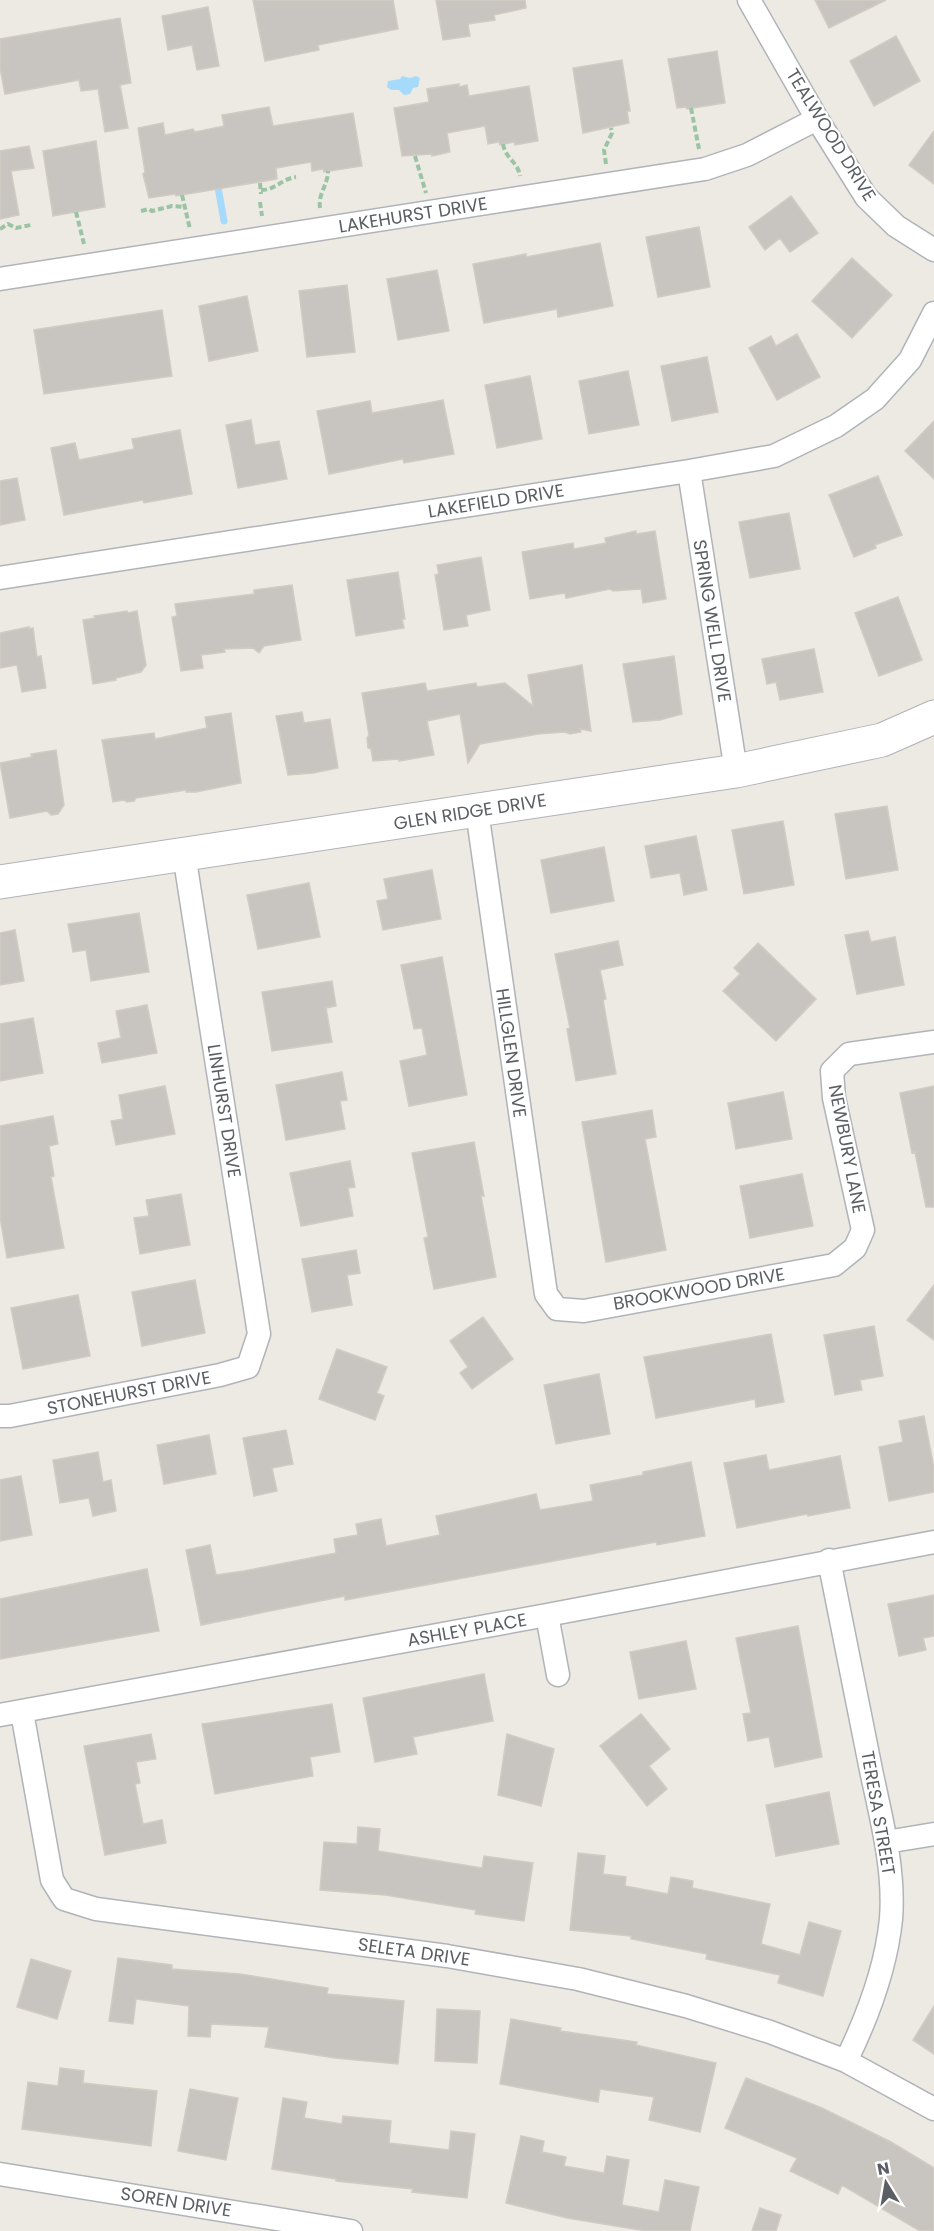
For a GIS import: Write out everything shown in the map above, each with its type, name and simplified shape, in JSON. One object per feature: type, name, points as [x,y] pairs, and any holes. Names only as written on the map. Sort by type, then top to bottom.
[{"type":"street","name":"TEALWOOD DRIVE","points":[[749,0],[817,119],[866,196],[896,226],[934,250]]},
{"type":"street","name":"LAKEHURST DRIVE","points":[[0,279],[704,169],[747,155],[817,119]]},
{"type":"street","name":"LAKEFIELD DRIVE","points":[[0,578],[774,456],[836,426],[875,399],[910,360],[934,313]]},
{"type":"street","name":"SPRING WELL DRIVE","points":[[689,471],[736,771]]},
{"type":"street","name":"GLEN RIDGE DRIVE","points":[[0,882],[736,771],[882,740],[934,717]]},
{"type":"street","name":"HILLGLEN DRIVE","points":[[477,811],[546,1294]]},
{"type":"street","name":"LINHURST DRIVE","points":[[184,854],[259,1334],[248,1367]]},
{"type":"street","name":"NEWBURY LANE","points":[[855,1248],[863,1230],[834,1098],[832,1071],[849,1054],[934,1042]]},
{"type":"street","name":"BROOKWOOD DRIVE","points":[[546,1294],[557,1310],[584,1311],[834,1265],[855,1248]]},
{"type":"street","name":"STONEHURST DRIVE","points":[[5,1416],[220,1375],[248,1367]]},
{"type":"street","name":"ASHLEY PLACE","points":[[11,1713],[934,1542]]},
{"type":"street","name":"TERESA STREET","points":[[829,1560],[886,1842],[892,1894],[888,1942],[866,2021],[846,2061]]},
{"type":"street","points":[[547,1615],[558,1675]]},
{"type":"street","name":"SELETA DRIVE","points":[[11,1713],[52,1880],[64,1899],[96,1909],[447,1956],[578,1979],[686,2006],[770,2032],[846,2061],[934,2109]]},
{"type":"street","points":[[886,1842],[934,1834]]},
{"type":"street","name":"SOREN DRIVE","points":[[0,2174],[351,2231]]},
{"type":"path","points":[[691,108],[704,169]]},
{"type":"path","points":[[609,184],[604,150],[612,134],[611,128]]},
{"type":"path","points":[[503,144],[506,156],[519,168],[523,197]]},
{"type":"path","points":[[415,156],[424,183],[429,212]]},
{"type":"path","points":[[324,229],[319,200],[327,183],[328,171]]},
{"type":"path","points":[[260,183],[261,192],[273,189],[282,180],[296,177]]},
{"type":"path","points":[[182,195],[190,229]]},
{"type":"path","points":[[260,202],[262,218]]},
{"type":"path","points":[[141,212],[172,206],[184,207]]},
{"type":"path","points":[[76,212],[84,246]]},
{"type":"path","points":[[0,229],[8,224],[16,228],[32,225]]},
{"type":"water","points":[[402,76],[420,78],[418,87],[413,88],[410,94],[404,95],[399,90],[391,90],[387,87],[388,81],[400,79]]},
{"type":"building","points":[[253,0],[393,0],[398,29],[318,45],[319,50],[265,61]]},
{"type":"building","points":[[436,0],[525,0],[526,8],[494,15],[495,20],[468,24],[470,36],[443,40]]},
{"type":"building","points":[[815,0],[886,0],[829,28]]},
{"type":"building","points":[[208,7],[219,66],[197,70],[192,45],[168,50],[162,16]]},
{"type":"building","points":[[120,18],[131,83],[120,85],[128,128],[105,132],[98,89],[81,91],[79,80],[5,94],[0,68],[0,39]]},
{"type":"building","points":[[896,36],[920,81],[874,106],[850,61]]},
{"type":"building","points":[[717,51],[725,103],[687,109],[686,107],[677,108],[668,59]]},
{"type":"building","points":[[622,60],[630,111],[627,111],[629,123],[583,133],[573,68]]},
{"type":"building","points":[[459,84],[459,87],[467,85],[469,96],[529,86],[538,141],[515,145],[514,142],[500,145],[499,142],[488,144],[485,126],[447,133],[450,152],[432,156],[432,154],[402,156],[394,108],[429,102],[427,89]]},
{"type":"building","points":[[269,107],[273,126],[353,113],[362,166],[324,172],[323,169],[312,171],[311,162],[276,168],[277,179],[176,196],[175,194],[149,198],[143,174],[145,172],[138,128],[163,123],[165,135],[193,129],[195,132],[224,126],[222,115]]},
{"type":"building","points":[[934,131],[934,184],[909,165]]},
{"type":"building","points":[[96,141],[105,207],[53,216],[43,151]]},
{"type":"building","points":[[29,146],[34,168],[11,171],[19,215],[0,219],[0,151]]},
{"type":"building","points":[[791,196],[818,233],[790,252],[780,238],[765,250],[749,227]]},
{"type":"building","points":[[699,227],[710,287],[658,297],[646,237]]},
{"type":"building","points":[[600,243],[613,306],[558,317],[557,309],[484,323],[473,264]]},
{"type":"building","points":[[852,258],[892,295],[852,338],[812,301]]},
{"type":"building","points":[[437,270],[449,331],[398,340],[387,279]]},
{"type":"building","points":[[347,285],[355,352],[307,357],[299,291]]},
{"type":"building","points":[[247,296],[258,351],[209,361],[199,306]]},
{"type":"building","points":[[162,310],[172,376],[44,394],[34,330]]},
{"type":"building","points":[[797,334],[820,377],[777,400],[749,348],[771,336],[776,346]]},
{"type":"building","points":[[707,357],[718,412],[672,421],[661,366]]},
{"type":"building","points":[[628,371],[639,425],[589,434],[579,381]]},
{"type":"building","points":[[530,376],[542,439],[497,448],[485,385]]},
{"type":"building","points":[[443,400],[454,454],[404,463],[403,459],[329,474],[317,411],[370,401],[372,413]]},
{"type":"building","points":[[251,420],[255,445],[279,441],[287,479],[238,488],[226,425]]},
{"type":"building","points":[[934,421],[934,479],[905,451]]},
{"type":"building","points":[[180,430],[192,494],[144,503],[143,500],[64,515],[51,448],[75,443],[79,460],[134,449],[132,439]]},
{"type":"building","points":[[878,476],[902,535],[875,545],[876,548],[854,557],[829,495]]},
{"type":"building","points":[[17,478],[25,520],[0,525],[0,481]]},
{"type":"building","points":[[789,513],[800,569],[750,578],[739,522]]},
{"type":"building","points":[[636,531],[636,534],[655,531],[666,599],[643,603],[641,589],[613,591],[610,589],[566,598],[565,593],[530,599],[522,552],[573,543],[574,549],[606,543],[605,538]]},
{"type":"building","points":[[481,557],[490,610],[466,615],[468,626],[444,630],[435,575],[439,574],[437,565]]},
{"type":"building","points":[[398,572],[405,619],[402,619],[404,628],[356,636],[347,580]]},
{"type":"building","points":[[292,585],[301,640],[264,646],[259,653],[253,648],[224,649],[225,652],[201,655],[203,668],[181,671],[172,617],[177,616],[175,604],[254,594],[254,590]]},
{"type":"building","points":[[898,597],[922,660],[879,676],[855,613]]},
{"type":"building","points":[[127,611],[128,613],[137,611],[146,665],[141,672],[93,684],[83,620]]},
{"type":"building","points":[[29,627],[29,629],[33,628],[37,657],[41,656],[46,688],[22,692],[17,665],[0,668],[0,633]]},
{"type":"building","points":[[814,649],[823,692],[780,700],[776,682],[767,684],[762,659]]},
{"type":"building","points":[[674,656],[682,714],[660,720],[633,722],[623,664]]},
{"type":"building","points":[[582,665],[591,731],[580,729],[581,732],[570,734],[565,732],[538,734],[480,744],[468,763],[460,714],[427,721],[434,755],[399,761],[399,759],[373,761],[371,749],[368,748],[369,735],[362,693],[425,683],[427,691],[476,683],[477,687],[505,683],[533,706],[528,675]]},
{"type":"building","points":[[302,712],[304,723],[330,719],[338,768],[288,775],[276,716]]},
{"type":"building","points":[[231,713],[241,783],[196,792],[186,792],[186,790],[136,798],[134,801],[113,802],[102,740],[154,733],[155,739],[207,728],[205,717]]},
{"type":"building","points":[[56,750],[64,805],[58,814],[51,815],[47,811],[10,818],[0,763]]},
{"type":"building","points":[[887,806],[898,870],[846,879],[835,814]]},
{"type":"building","points":[[783,821],[794,885],[744,894],[732,830]]},
{"type":"building","points":[[696,836],[707,890],[684,895],[680,873],[651,878],[645,846]]},
{"type":"building","points":[[604,847],[614,901],[551,913],[541,860]]},
{"type":"building","points":[[432,870],[441,919],[383,930],[377,901],[388,899],[384,879]]},
{"type":"building","points":[[309,883],[320,937],[258,949],[247,895]]},
{"type":"building","points":[[139,913],[149,972],[91,981],[86,950],[73,952],[68,924]]},
{"type":"building","points":[[15,930],[24,981],[0,985],[0,933]]},
{"type":"building","points":[[868,931],[871,942],[895,937],[904,985],[857,994],[845,935]]},
{"type":"building","points":[[618,941],[623,965],[600,970],[616,1074],[576,1081],[567,1029],[570,1028],[555,954]]},
{"type":"building","points":[[758,943],[816,999],[776,1041],[723,991],[740,974],[734,968]]},
{"type":"building","points":[[442,957],[467,1095],[409,1106],[400,1061],[427,1055],[422,1028],[414,1029],[401,965]]},
{"type":"building","points":[[332,981],[336,1006],[326,1008],[332,1042],[272,1051],[262,992]]},
{"type":"building","points":[[147,1005],[157,1053],[102,1063],[98,1043],[121,1038],[116,1011]]},
{"type":"building","points":[[33,1018],[43,1073],[0,1081],[0,1024]]},
{"type":"building","points":[[342,1072],[347,1100],[340,1101],[345,1129],[286,1140],[276,1085]]},
{"type":"building","points":[[165,1086],[175,1134],[116,1145],[111,1121],[123,1119],[119,1095]]},
{"type":"building","points":[[934,1086],[934,1207],[926,1207],[900,1093]]},
{"type":"building","points":[[783,1092],[792,1139],[736,1149],[728,1103]]},
{"type":"building","points":[[652,1110],[656,1137],[645,1139],[666,1250],[606,1262],[582,1122]]},
{"type":"building","points":[[53,1116],[58,1144],[49,1146],[54,1176],[51,1177],[64,1248],[7,1258],[0,1217],[0,1126]]},
{"type":"building","points":[[474,1142],[496,1277],[434,1289],[424,1238],[428,1237],[412,1153]]},
{"type":"building","points":[[350,1161],[355,1187],[348,1188],[353,1216],[301,1226],[290,1173]]},
{"type":"building","points":[[802,1174],[813,1226],[750,1238],[740,1186]]},
{"type":"building","points":[[181,1194],[190,1245],[140,1254],[134,1218],[149,1216],[146,1200]]},
{"type":"building","points":[[356,1250],[360,1273],[347,1275],[352,1305],[312,1312],[302,1259]]},
{"type":"building","points":[[195,1280],[205,1333],[142,1346],[132,1292]]},
{"type":"building","points":[[934,1285],[934,1340],[907,1320]]},
{"type":"building","points":[[78,1295],[90,1356],[23,1369],[11,1308]]},
{"type":"building","points":[[483,1317],[513,1359],[472,1389],[460,1373],[468,1367],[450,1341]]},
{"type":"building","points":[[874,1326],[883,1376],[860,1380],[862,1390],[835,1395],[824,1335]]},
{"type":"building","points":[[771,1334],[784,1402],[756,1407],[755,1399],[656,1418],[644,1357]]},
{"type":"building","points":[[337,1349],[387,1367],[377,1393],[384,1396],[375,1420],[319,1399]]},
{"type":"building","points":[[599,1374],[610,1434],[556,1444],[544,1385]]},
{"type":"building","points":[[924,1416],[934,1468],[934,1492],[889,1501],[879,1447],[903,1442],[899,1421]]},
{"type":"building","points":[[286,1430],[293,1464],[272,1468],[277,1491],[254,1496],[243,1438]]},
{"type":"building","points":[[209,1435],[216,1474],[164,1484],[157,1445]]},
{"type":"building","points":[[98,1452],[103,1482],[111,1480],[116,1511],[93,1516],[89,1498],[60,1503],[53,1460]]},
{"type":"building","points":[[766,1455],[769,1470],[840,1456],[850,1508],[737,1528],[724,1463]]},
{"type":"building","points":[[691,1462],[705,1536],[657,1545],[656,1542],[345,1600],[345,1596],[201,1625],[186,1550],[210,1545],[216,1575],[244,1571],[336,1553],[334,1539],[358,1535],[356,1524],[381,1519],[386,1546],[440,1535],[436,1516],[536,1494],[540,1510],[593,1501],[590,1485],[643,1475],[643,1472]]},
{"type":"building","points":[[21,1476],[32,1535],[0,1541],[0,1480]]},
{"type":"building","points":[[147,1569],[159,1631],[0,1659],[0,1599]]},
{"type":"building","points":[[934,1595],[934,1636],[923,1638],[926,1650],[899,1656],[888,1604]]},
{"type":"building","points":[[798,1626],[822,1757],[775,1767],[769,1737],[748,1741],[743,1714],[751,1713],[736,1638]]},
{"type":"building","points":[[686,1641],[696,1689],[639,1699],[630,1652]]},
{"type":"building","points":[[484,1674],[493,1721],[413,1737],[417,1754],[375,1762],[363,1698]]},
{"type":"building","points":[[332,1704],[340,1752],[310,1757],[313,1776],[215,1794],[202,1724]]},
{"type":"building","points":[[641,1714],[670,1749],[649,1766],[667,1789],[647,1806],[600,1746]]},
{"type":"building","points":[[151,1734],[156,1759],[136,1762],[140,1783],[135,1784],[143,1824],[162,1820],[166,1843],[105,1855],[84,1746]]},
{"type":"building","points":[[507,1734],[554,1749],[541,1806],[498,1795]]},
{"type":"building","points":[[829,1792],[839,1844],[776,1856],[766,1805]]},
{"type":"building","points":[[358,1827],[380,1829],[378,1851],[482,1868],[484,1856],[533,1863],[524,1921],[475,1914],[476,1910],[385,1895],[320,1890],[324,1842],[357,1844]]},
{"type":"building","points":[[578,1853],[605,1856],[603,1874],[626,1877],[625,1886],[668,1894],[671,1877],[693,1881],[692,1888],[770,1904],[761,1944],[800,1955],[809,1922],[841,1931],[823,1996],[778,1983],[780,1975],[706,1959],[707,1954],[631,1939],[631,1936],[570,1930]]},
{"type":"building","points":[[118,1958],[172,1965],[172,1969],[240,1974],[328,1988],[327,1994],[404,2001],[398,2064],[335,2058],[265,2047],[269,2027],[211,2024],[210,2037],[188,2036],[189,2006],[136,1999],[133,2024],[109,2021]]},
{"type":"building","points":[[31,1959],[71,1971],[57,2019],[17,2007]]},
{"type":"building","points":[[934,2006],[934,2054],[913,2040]]},
{"type":"building","points":[[437,2009],[480,2011],[477,2063],[435,2061]]},
{"type":"building","points":[[511,2019],[561,2028],[560,2031],[637,2042],[636,2045],[716,2063],[700,2132],[649,2120],[654,2097],[600,2089],[598,2102],[500,2084]]},
{"type":"building","points":[[60,2068],[84,2071],[83,2083],[157,2091],[151,2146],[22,2129],[28,2082],[58,2086]]},
{"type":"building","points":[[746,2078],[822,2108],[891,2142],[934,2168],[934,2231],[920,2231],[842,2185],[838,2194],[790,2171],[797,2158],[725,2128]]},
{"type":"building","points":[[190,2089],[238,2098],[226,2160],[178,2151]]},
{"type":"building","points":[[283,2098],[307,2102],[304,2118],[342,2124],[343,2116],[391,2121],[389,2143],[449,2150],[451,2131],[475,2134],[467,2198],[412,2192],[413,2189],[336,2181],[336,2179],[272,2169]]},
{"type":"building","points":[[521,2136],[544,2141],[542,2152],[566,2157],[564,2166],[604,2173],[607,2156],[629,2160],[622,2205],[659,2212],[665,2180],[699,2187],[690,2231],[646,2231],[567,2218],[506,2203]]},
{"type":"building","points":[[760,2208],[781,2215],[776,2231],[752,2231]]},
{"type":"waterway","points":[[215,181],[224,221]]}]
